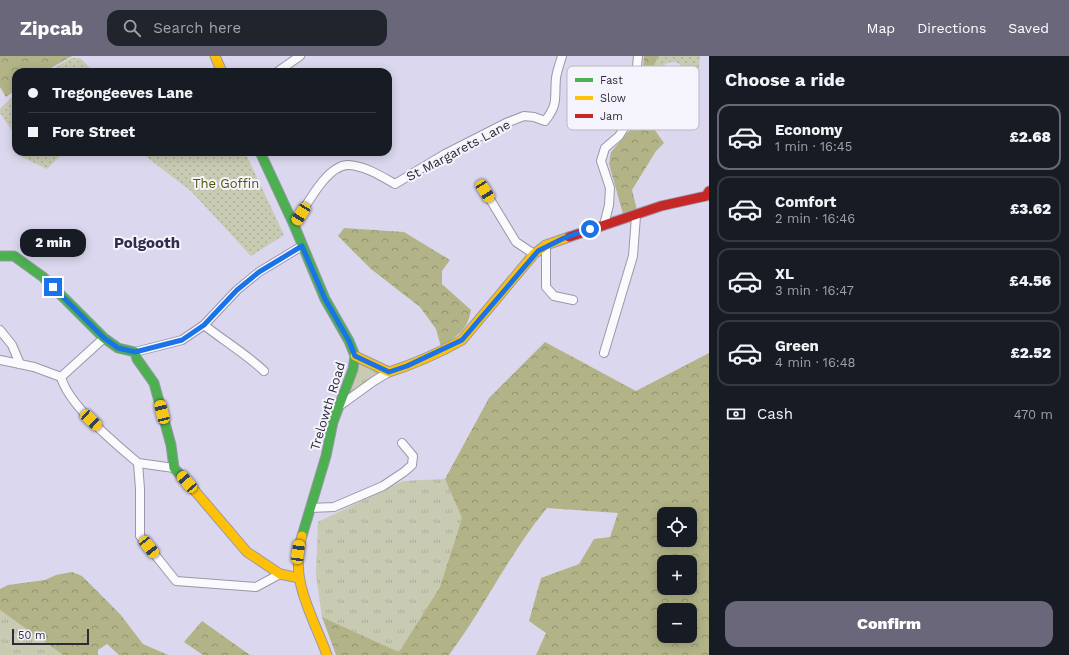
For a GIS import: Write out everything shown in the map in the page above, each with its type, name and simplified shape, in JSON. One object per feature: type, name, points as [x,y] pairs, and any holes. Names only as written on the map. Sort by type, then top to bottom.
[{"type":"street","points":[[215,56],[220,68]]},
{"type":"street","points":[[283,68],[300,56]]},
{"type":"street","name":"St Margarets Lane","points":[[294,225],[322,181],[333,171],[342,166],[349,165],[378,174],[395,184],[445,154],[506,123],[524,116],[534,117],[545,121],[554,110],[556,98],[556,78],[562,56]]},
{"type":"street","points":[[637,66],[638,56]]},
{"type":"street","points":[[604,225],[609,205],[610,188],[601,161],[605,148],[619,136],[623,130]]},
{"type":"street","name":"Trelowth Road","points":[[262,156],[294,225],[325,299],[351,345],[355,356],[353,369],[338,407],[326,456],[300,544],[297,561],[299,578],[308,609],[327,655]]},
{"type":"street","points":[[485,191],[516,242],[534,254]]},
{"type":"street","points":[[338,407],[389,372],[407,366],[462,340],[534,254],[546,245],[604,225],[636,216],[661,206],[706,196],[709,191]]},
{"type":"street","points":[[604,353],[633,256],[636,216]]},
{"type":"street","points":[[546,245],[546,287],[554,296],[572,300]]},
{"type":"street","points":[[0,256],[14,256],[43,277],[104,338],[118,348],[135,352],[182,340],[204,325],[237,290],[259,272],[302,246]]},
{"type":"street","points":[[204,325],[218,337],[246,354],[264,371]]},
{"type":"street","points":[[0,330],[12,345],[20,364]]},
{"type":"street","points":[[61,377],[104,338]]},
{"type":"street","points":[[135,352],[137,359],[154,383],[170,445],[174,468],[212,508],[247,552],[280,574],[299,578]]},
{"type":"street","points":[[355,356],[389,372]]},
{"type":"street","points":[[0,360],[45,370],[61,377],[65,389],[82,412],[138,463],[174,468]]},
{"type":"street","points":[[310,508],[334,507],[383,486],[404,472],[412,465],[413,456],[402,443]]},
{"type":"street","points":[[138,463],[140,489],[140,536],[176,582],[256,587],[280,574]]},
{"type":"green space","points":[[0,56],[72,56],[51,68],[12,68],[12,93],[6,97],[0,87]]},
{"type":"green space","points":[[644,56],[659,56],[654,66],[643,66]]},
{"type":"green space","points":[[659,56],[700,56],[699,67],[681,66],[672,62],[665,64],[664,66],[654,66]]},
{"type":"green space","points":[[71,58],[80,58],[90,68],[55,68]]},
{"type":"green space","points":[[12,97],[12,131],[0,113],[0,109]]},
{"type":"green space","points":[[630,130],[655,130],[664,143],[656,151],[632,190],[637,210],[623,214],[609,164],[611,152]]},
{"type":"green space","points":[[22,156],[60,156],[47,169]]},
{"type":"green space","name":"The Goffin","points":[[145,156],[247,156],[284,235],[251,256],[191,191]]},
{"type":"green space","points":[[344,228],[404,232],[450,260],[442,271],[442,284],[471,310],[467,323],[461,332],[441,347],[436,329],[420,307],[371,269],[338,236]]},
{"type":"green space","points":[[545,342],[636,391],[709,353],[709,655],[536,655],[546,633],[529,621],[541,578],[579,564],[594,539],[610,537],[618,513],[547,508],[509,562],[474,619],[449,655],[336,655],[322,617],[399,652],[440,587],[462,518],[445,479],[489,398]]},
{"type":"green space","points":[[355,356],[389,372],[340,400]]},
{"type":"green space","points":[[445,479],[462,518],[440,587],[399,652],[322,617],[316,575],[318,522],[403,481]]},
{"type":"green space","points":[[72,572],[82,576],[120,614],[143,644],[168,655],[119,655],[107,644],[98,650],[98,655],[63,655],[0,610],[0,589],[8,585],[45,580],[56,575]]},
{"type":"green space","points":[[0,610],[2,611],[63,655],[0,655]]},
{"type":"green space","points":[[202,621],[250,655],[203,655],[184,642]]},
{"type":"traffic: fast","points":[[262,156],[294,225],[325,299],[349,341],[355,356],[353,369],[333,422],[326,456],[302,536]]},
{"type":"traffic: fast","points":[[0,256],[14,256],[43,277],[104,338],[118,348],[135,352],[137,359],[154,383],[171,445],[174,468],[195,491]]},
{"type":"traffic: slow","points":[[215,56],[220,68]]},
{"type":"traffic: slow","points":[[355,356],[389,372],[426,358],[462,340],[534,254],[546,245],[569,237]]},
{"type":"traffic: slow","points":[[195,491],[247,552],[280,574],[299,578]]},
{"type":"traffic: slow","points":[[302,536],[298,567],[300,582],[309,611],[327,655]]},
{"type":"traffic: jam","points":[[569,237],[661,206],[706,196],[709,191]]},
{"type":"district","name":"Polgooth","points":[[147,243]]},
{"type":"route","points":[[53,287],[104,338],[118,348],[135,352],[182,340],[204,325],[237,290],[259,272],[302,246],[325,299],[349,341],[355,356],[372,366],[389,372],[407,366],[462,340],[534,254],[546,245],[590,229]]}]
